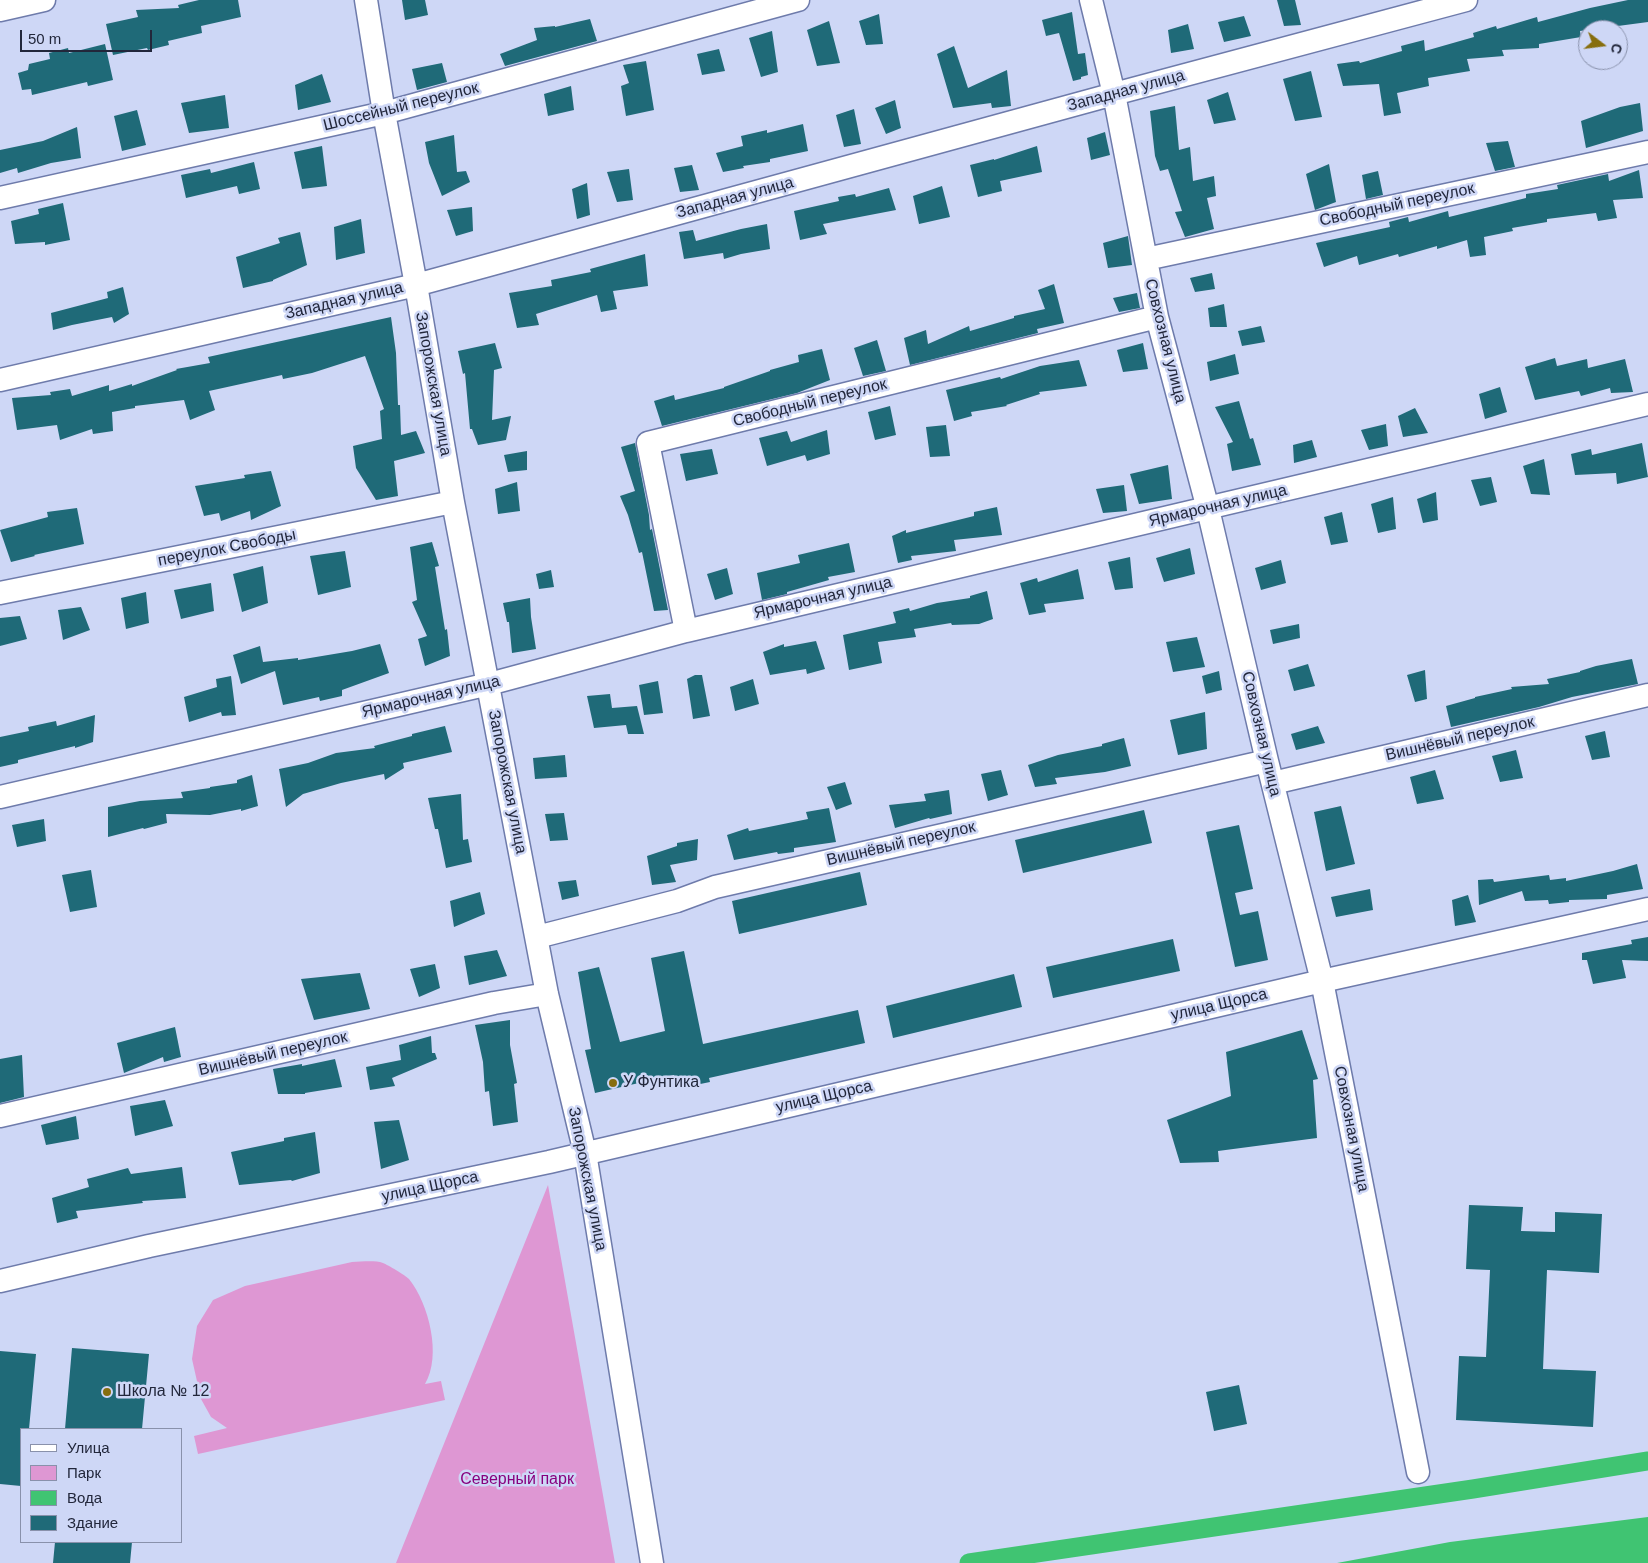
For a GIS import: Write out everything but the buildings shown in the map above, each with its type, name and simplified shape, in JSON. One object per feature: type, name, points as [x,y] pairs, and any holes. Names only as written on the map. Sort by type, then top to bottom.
[{"type":"street","points":[[0,10],[44,0]]},
{"type":"street","name":"Запорожская улица","points":[[366,0],[384,113],[453,502],[547,994],[585,1153],[652,1563]]},
{"type":"street","name":"Шоссейный переулок","points":[[0,198],[384,113],[798,0]]},
{"type":"street","name":"Совхозная улица","points":[[1091,0],[1114,94],[1157,317],[1208,509],[1267,761],[1322,980],[1418,1472]]},
{"type":"street","name":"Западная улица","points":[[0,380],[416,285],[1114,94],[1433,4],[1466,0]]},
{"type":"street","name":"Свободный переулок","points":[[1146,259],[1648,152]]},
{"type":"street","name":"Свободный переулок","points":[[686,630],[648,443],[1157,317]]},
{"type":"street","name":"Ярмарочная улица","points":[[0,797],[489,684],[686,630],[1208,509],[1648,404]]},
{"type":"street","name":"переулок Свободы","points":[[0,593],[453,502]]},
{"type":"street","name":"Вишнёвый переулок","points":[[1273,783],[1648,695]]},
{"type":"street","name":"Вишнёвый переулок","points":[[537,937],[677,901],[715,887],[1267,761]]},
{"type":"street","name":"улица Щорса","points":[[0,1281],[149,1246],[585,1153],[1322,980],[1648,909]]},
{"type":"street","name":"Вишнёвый переулок","points":[[0,1116],[494,1003],[547,994]]},
{"type":"green space","name":"Северный парк","points":[[548,1185],[615,1563],[396,1563]]},
{"type":"green space","points":[[372,1261],[383,1263],[409,1279],[422,1302],[431,1330],[432,1359],[430,1372],[425,1384],[441,1381],[445,1400],[198,1454],[194,1436],[227,1428],[211,1417],[201,1399],[192,1359],[197,1326],[213,1300],[245,1286],[352,1262]]},
{"type":"water","points":[[1648,1517],[1648,1563],[1337,1563],[1450,1542]]},
{"type":"waterway","points":[[969,1563],[1473,1489],[1648,1461]]},
{"type":"place","name":"У Фунтика","points":[[613,1083]]},
{"type":"place","name":"Школа № 12","points":[[107,1392]]}]
